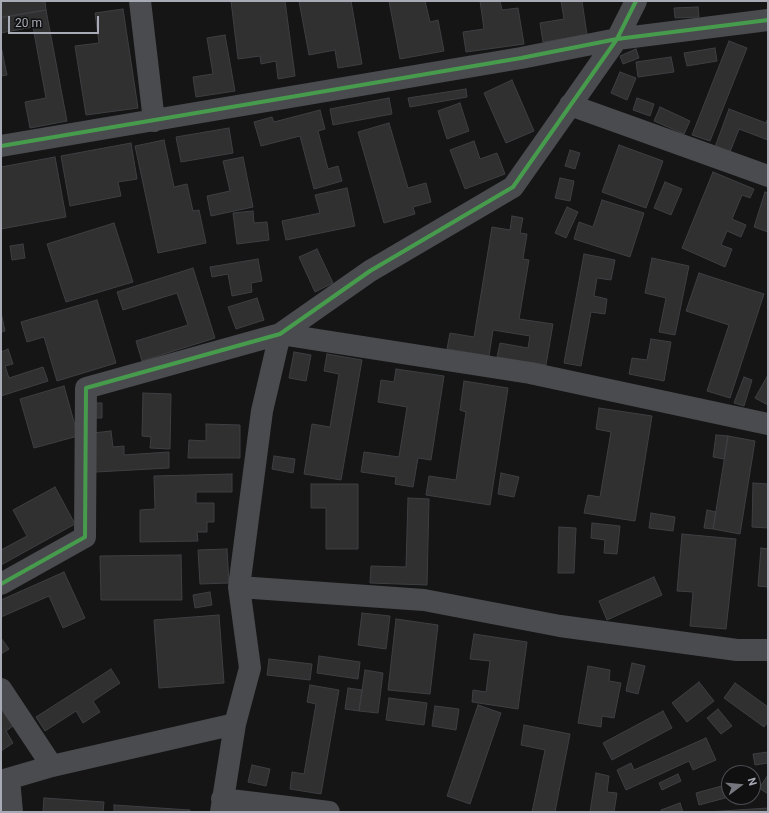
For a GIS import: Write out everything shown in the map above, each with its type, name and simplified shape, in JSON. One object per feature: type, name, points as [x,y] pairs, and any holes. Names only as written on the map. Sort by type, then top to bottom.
[{"type":"street","points":[[140,1],[154,121]]},
{"type":"street","points":[[1,584],[85,537],[86,388],[280,334],[370,271],[513,187],[617,39],[636,1]]},
{"type":"street","points":[[1,146],[513,60],[617,39],[768,20]]},
{"type":"street","points":[[570,105],[768,176]]},
{"type":"street","points":[[280,334],[530,373],[768,424]]},
{"type":"street","points":[[280,334],[262,411],[239,587],[250,668],[235,724],[222,805],[330,812]]},
{"type":"street","points":[[239,587],[424,600],[560,626],[737,650],[768,650]]},
{"type":"street","points":[[1,689],[52,766]]},
{"type":"street","points":[[12,812],[5,780],[52,766],[235,724]]},
{"type":"building","points":[[1,1],[45,1],[46,10],[1,17]]},
{"type":"building","points":[[231,1],[285,1],[295,76],[278,79],[276,61],[261,64],[260,56],[238,59]]},
{"type":"building","points":[[299,1],[351,1],[362,64],[338,68],[335,50],[309,55]]},
{"type":"building","points":[[389,1],[425,1],[430,22],[438,20],[444,51],[400,59]]},
{"type":"building","points":[[480,1],[500,1],[502,10],[518,8],[524,44],[466,52],[463,32],[484,29]]},
{"type":"building","points":[[561,1],[582,1],[587,35],[543,42],[540,23],[564,19]]},
{"type":"building","points":[[698,7],[699,17],[675,18],[674,8]]},
{"type":"building","points":[[123,9],[138,108],[86,115],[75,46],[99,43],[95,13]]},
{"type":"building","points":[[46,10],[67,121],[30,128],[25,102],[46,98],[33,27],[1,33],[1,18]]},
{"type":"building","points":[[225,35],[235,91],[196,97],[193,77],[213,74],[207,38]]},
{"type":"building","points":[[729,41],[747,48],[710,141],[692,135]]},
{"type":"building","points":[[1,46],[7,75],[1,76]]},
{"type":"building","points":[[715,48],[717,61],[687,66],[684,53]]},
{"type":"building","points":[[636,49],[639,58],[623,64],[620,56]]},
{"type":"building","points":[[671,57],[674,72],[638,77],[636,62]]},
{"type":"building","points":[[620,72],[636,78],[627,100],[611,93]]},
{"type":"building","points":[[512,80],[534,131],[506,143],[484,93]]},
{"type":"building","points":[[466,89],[467,97],[410,107],[408,98]]},
{"type":"building","points":[[389,98],[392,114],[333,125],[330,109]]},
{"type":"building","points":[[637,98],[654,104],[650,116],[633,110]]},
{"type":"building","points":[[460,103],[469,131],[447,139],[438,111]]},
{"type":"building","points":[[660,107],[690,121],[684,134],[654,121]]},
{"type":"building","points":[[729,109],[766,123],[768,118],[768,140],[739,129],[730,152],[715,147]]},
{"type":"building","points":[[320,110],[325,129],[318,131],[328,169],[338,166],[342,181],[314,189],[300,136],[261,146],[254,122],[272,117],[274,122]]},
{"type":"building","points":[[389,123],[408,188],[426,183],[431,202],[413,207],[415,214],[384,223],[358,132]]},
{"type":"building","points":[[229,128],[233,153],[181,162],[176,137]]},
{"type":"building","points":[[164,140],[174,187],[187,184],[193,211],[199,210],[206,243],[158,253],[135,146]]},
{"type":"building","points":[[474,141],[480,159],[497,153],[505,174],[465,189],[450,150]]},
{"type":"building","points":[[131,143],[137,179],[118,182],[121,196],[70,206],[61,156]]},
{"type":"building","points":[[619,145],[663,161],[646,208],[602,192]]},
{"type":"building","points":[[570,150],[580,153],[575,169],[565,166]]},
{"type":"building","points":[[55,157],[66,217],[1,229],[1,167]]},
{"type":"building","points":[[243,157],[253,207],[211,216],[207,196],[230,191],[223,161]]},
{"type":"building","points":[[713,172],[754,189],[750,198],[742,195],[732,219],[746,225],[741,237],[727,231],[721,245],[732,249],[725,267],[682,248]]},
{"type":"building","points":[[560,178],[574,181],[570,201],[555,198]]},
{"type":"building","points":[[665,182],[682,189],[671,215],[654,208]]},
{"type":"building","points":[[347,188],[355,226],[286,240],[282,221],[320,213],[315,195]]},
{"type":"building","points":[[765,192],[768,193],[768,232],[754,227]]},
{"type":"building","points":[[602,200],[644,213],[630,257],[574,239],[579,222],[593,227]]},
{"type":"building","points":[[567,207],[578,212],[566,238],[555,233]]},
{"type":"building","points":[[253,211],[254,223],[267,222],[269,240],[237,244],[233,213]]},
{"type":"building","points":[[512,216],[523,218],[520,233],[527,234],[523,259],[529,260],[519,319],[553,324],[546,365],[497,357],[500,343],[528,348],[530,336],[493,330],[489,356],[447,349],[450,333],[474,337],[492,227],[510,230]]},
{"type":"building","points":[[114,223],[133,282],[66,302],[47,244]]},
{"type":"building","points":[[23,244],[25,258],[12,260],[10,246]]},
{"type":"building","points":[[317,249],[333,283],[315,292],[299,257]]},
{"type":"building","points":[[584,254],[615,260],[611,280],[597,278],[594,296],[607,299],[605,314],[591,312],[581,366],[564,363]]},
{"type":"building","points":[[652,258],[689,266],[675,335],[659,332],[666,298],[645,293]]},
{"type":"building","points":[[258,259],[262,281],[251,283],[252,292],[232,296],[228,274],[212,277],[210,267]]},
{"type":"building","points":[[193,268],[215,338],[142,361],[136,341],[188,325],[177,293],[123,310],[117,292]]},
{"type":"building","points":[[699,273],[764,294],[730,398],[707,391],[729,325],[686,311]]},
{"type":"building","points":[[257,298],[264,320],[236,329],[228,307]]},
{"type":"building","points":[[97,300],[116,363],[57,381],[44,337],[27,342],[21,322]]},
{"type":"building","points":[[1,312],[5,331],[1,332]]},
{"type":"building","points":[[651,339],[671,342],[664,381],[629,374],[632,358],[647,360]]},
{"type":"building","points":[[8,349],[13,364],[5,366],[9,378],[43,367],[48,381],[1,396],[1,352]]},
{"type":"building","points":[[294,352],[311,355],[306,381],[289,378]]},
{"type":"building","points":[[327,354],[362,360],[341,480],[304,474],[312,424],[330,427],[339,374],[324,371]]},
{"type":"building","points":[[396,369],[444,376],[431,460],[418,458],[413,487],[395,484],[396,477],[361,472],[364,452],[399,457],[407,407],[378,402],[381,380],[394,382]]},
{"type":"building","points":[[768,375],[768,405],[755,398]]},
{"type":"building","points":[[744,377],[752,380],[744,406],[734,403]]},
{"type":"building","points":[[464,381],[508,388],[490,505],[426,495],[429,476],[456,480],[466,412],[460,410]]},
{"type":"building","points":[[64,386],[78,436],[34,448],[20,399]]},
{"type":"building","points":[[143,393],[171,394],[170,449],[150,448],[151,437],[142,436]]},
{"type":"building","points":[[91,403],[102,403],[102,418],[92,418]]},
{"type":"building","points":[[599,408],[652,416],[635,521],[584,513],[588,495],[600,497],[611,432],[596,429]]},
{"type":"building","points":[[206,424],[240,425],[240,458],[188,458],[189,440],[206,441]]},
{"type":"building","points":[[111,431],[113,447],[124,446],[124,455],[169,452],[169,468],[96,472],[93,433]]},
{"type":"building","points":[[716,435],[728,436],[724,459],[713,457]]},
{"type":"building","points":[[728,436],[755,441],[740,534],[713,529]]},
{"type":"building","points":[[274,456],[295,459],[293,473],[272,469]]},
{"type":"building","points":[[501,473],[519,477],[514,497],[498,494]]},
{"type":"building","points":[[232,474],[232,492],[196,492],[196,503],[214,503],[214,522],[207,522],[207,532],[197,532],[198,541],[140,542],[140,510],[155,509],[154,476]]},
{"type":"building","points":[[753,483],[768,484],[768,528],[752,527]]},
{"type":"building","points":[[311,484],[358,484],[358,549],[326,549],[326,508],[311,508]]},
{"type":"building","points":[[55,487],[75,524],[1,565],[1,550],[27,536],[13,510]]},
{"type":"building","points":[[408,498],[429,499],[427,585],[370,583],[371,566],[406,567]]},
{"type":"building","points":[[707,510],[716,512],[713,529],[704,528]]},
{"type":"building","points":[[651,513],[675,517],[673,531],[649,528]]},
{"type":"building","points":[[592,523],[620,526],[617,554],[604,553],[605,540],[591,538]]},
{"type":"building","points":[[559,527],[576,528],[574,573],[558,573]]},
{"type":"building","points":[[682,534],[736,539],[726,629],[690,626],[693,592],[677,591]]},
{"type":"building","points":[[761,548],[768,549],[768,587],[758,586]]},
{"type":"building","points":[[227,549],[229,583],[200,584],[198,550]]},
{"type":"building","points":[[181,555],[182,600],[101,600],[100,556]]},
{"type":"building","points":[[64,572],[85,618],[63,628],[49,596],[1,617],[1,600]]},
{"type":"building","points":[[654,577],[662,595],[607,620],[599,601]]},
{"type":"building","points":[[210,592],[212,605],[195,608],[193,595]]},
{"type":"building","points":[[362,613],[390,616],[386,649],[358,645]]},
{"type":"building","points":[[219,615],[224,683],[159,688],[154,620]]},
{"type":"building","points":[[396,619],[438,625],[430,694],[388,690]]},
{"type":"building","points":[[474,634],[527,642],[518,709],[472,702],[473,690],[486,692],[490,661],[470,659]]},
{"type":"building","points":[[1,638],[9,649],[1,654]]},
{"type":"building","points":[[319,656],[360,662],[358,679],[317,673]]},
{"type":"building","points":[[269,659],[312,664],[310,680],[267,675]]},
{"type":"building","points":[[632,663],[645,666],[638,694],[626,691]]},
{"type":"building","points":[[588,666],[610,670],[609,681],[621,683],[614,718],[602,716],[601,727],[578,723]]},
{"type":"building","points":[[111,669],[120,683],[93,701],[100,712],[83,723],[76,711],[45,731],[36,717]]},
{"type":"building","points":[[365,670],[383,673],[378,713],[359,711]]},
{"type":"building","points":[[699,682],[714,701],[687,722],[672,703]]},
{"type":"building","points":[[735,683],[768,707],[768,722],[764,727],[724,698]]},
{"type":"building","points":[[310,685],[339,690],[321,794],[290,789],[292,772],[304,774],[316,704],[307,702]]},
{"type":"building","points":[[348,688],[362,690],[359,711],[345,709]]},
{"type":"building","points":[[389,698],[427,703],[424,725],[386,720]]},
{"type":"building","points":[[478,705],[501,713],[470,804],[447,796]]},
{"type":"building","points":[[435,706],[459,709],[456,730],[432,726]]},
{"type":"building","points":[[1,708],[13,726],[6,731],[13,743],[1,751]]},
{"type":"building","points":[[718,709],[732,726],[721,734],[707,718]]},
{"type":"building","points":[[663,711],[672,728],[612,760],[603,743]]},
{"type":"building","points":[[524,725],[570,734],[555,812],[532,812],[545,750],[521,745]]},
{"type":"building","points":[[706,738],[716,760],[693,770],[689,761],[626,790],[617,770],[631,763],[634,770]]},
{"type":"building","points":[[768,752],[768,763],[755,765],[753,754]]},
{"type":"building","points":[[252,765],[270,769],[266,786],[248,782]]},
{"type":"building","points":[[596,773],[609,776],[607,792],[617,793],[614,812],[590,812]]},
{"type":"building","points":[[678,774],[681,781],[662,790],[659,783]]},
{"type":"building","points":[[768,775],[768,794],[761,789],[761,785]]},
{"type":"building","points":[[721,786],[721,799],[699,805],[696,793]]},
{"type":"building","points":[[44,798],[104,802],[103,812],[43,812]]},
{"type":"building","points":[[680,803],[683,812],[661,812],[661,810]]},
{"type":"building","points":[[114,805],[190,810],[190,812],[114,812]]},
{"type":"building","points":[[768,808],[768,812],[706,812]]},
{"type":"cycle path","points":[[1,584],[85,537],[86,388],[280,334],[370,271],[513,187],[617,39],[636,1]]},
{"type":"cycle path","points":[[1,146],[521,58],[617,39],[768,20]]}]
